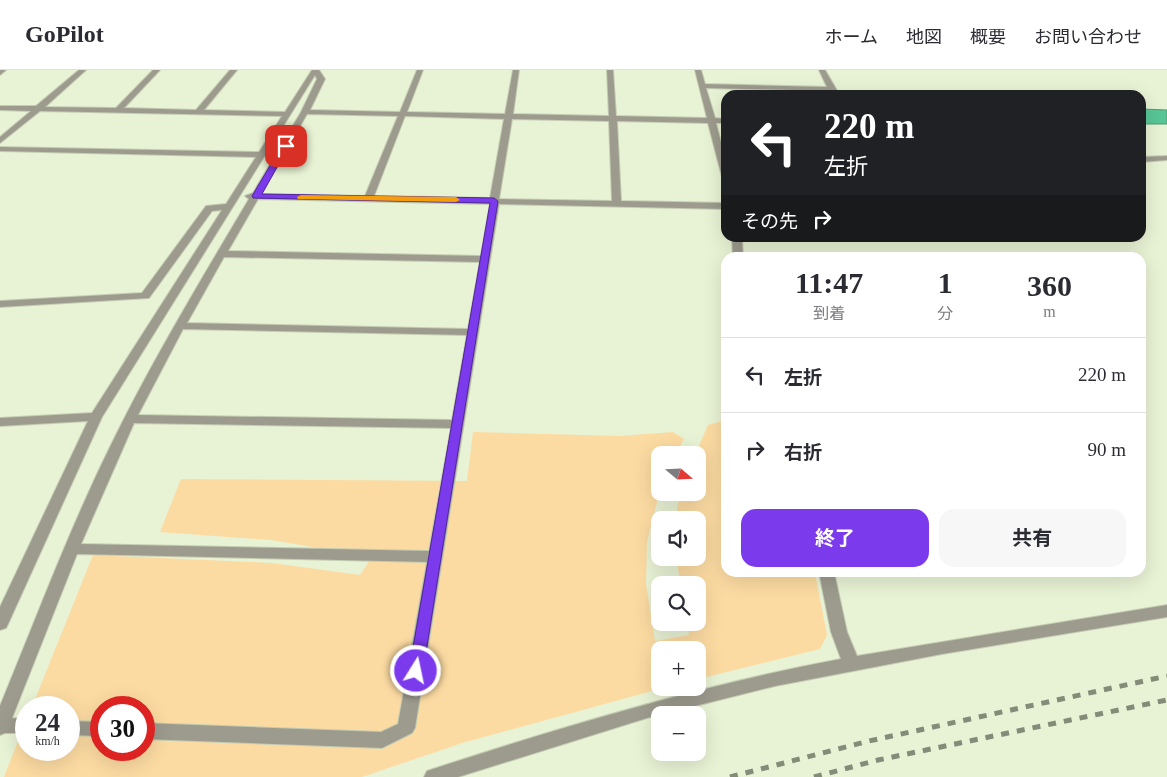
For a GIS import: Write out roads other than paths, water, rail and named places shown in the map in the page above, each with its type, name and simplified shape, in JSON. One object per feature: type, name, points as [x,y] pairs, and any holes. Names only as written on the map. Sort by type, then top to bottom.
[{"type":"street","points":[[0,73],[4,70]]},
{"type":"street","points":[[0,141],[83,70]]},
{"type":"street","points":[[118,110],[157,70]]},
{"type":"street","points":[[198,112],[234,70]]},
{"type":"street","points":[[0,624],[96,417],[315,70],[321,79],[305,112],[181,326],[130,420],[0,726],[15,726]]},
{"type":"street","points":[[369,198],[420,70]]},
{"type":"street","points":[[155,731],[382,740],[406,728],[486,259],[516,70]]},
{"type":"street","points":[[610,70],[617,202]]},
{"type":"street","points":[[698,70],[721,150]]},
{"type":"street","points":[[822,70],[833,90]]},
{"type":"street","points":[[702,86],[790,90]]},
{"type":"street","points":[[0,108],[288,114]]},
{"type":"street","points":[[305,112],[721,121]]},
{"type":"street","points":[[0,149],[262,154]]},
{"type":"street","points":[[1146,160],[1167,158]]},
{"type":"street","points":[[237,196],[617,202],[721,206]]},
{"type":"street","points":[[0,304],[146,296],[209,208],[230,207]]},
{"type":"street","points":[[222,254],[486,259]]},
{"type":"street","points":[[181,326],[473,332]]},
{"type":"street","points":[[0,422],[96,417]]},
{"type":"street","points":[[130,420],[458,424]]},
{"type":"street","points":[[74,549],[436,557]]},
{"type":"street","points":[[827,577],[838,632],[851,663]]},
{"type":"street","points":[[432,777],[646,710],[720,692],[851,663],[1167,611]]},
{"type":"railway","points":[[730,777],[869,741],[1167,676]]},
{"type":"railway","points":[[814,777],[878,760],[1167,700]]}]
